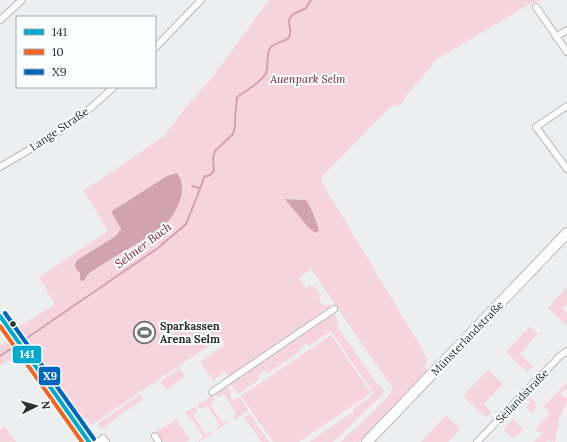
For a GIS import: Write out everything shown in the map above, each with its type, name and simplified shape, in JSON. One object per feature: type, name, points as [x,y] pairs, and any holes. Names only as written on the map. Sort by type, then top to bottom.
[{"type":"main road","name":"Münsterlandstraße","points":[[367,442],[567,233]]},
{"type":"street","points":[[0,20],[22,0]]},
{"type":"street","points":[[156,47],[201,0]]},
{"type":"street","points":[[536,7],[567,52]]},
{"type":"street","points":[[556,37],[567,30]]},
{"type":"street","name":"Lange Straße","points":[[0,167],[56,134],[88,111],[113,88]]},
{"type":"street","points":[[567,106],[536,127],[567,169]]},
{"type":"street","points":[[212,392],[334,309]]},
{"type":"street","points":[[0,316],[89,442]]},
{"type":"street","name":"Seilandstraße","points":[[477,442],[560,356],[567,351]]},
{"type":"street","points":[[98,442],[103,438],[106,442]]},
{"type":"green space","name":"Auenpark Selm","points":[[269,0],[541,0],[530,4],[437,59],[407,95],[402,104],[390,107],[320,179],[428,359],[424,366],[429,371],[359,442],[341,442],[385,400],[393,389],[311,269],[299,278],[306,288],[310,286],[317,288],[321,295],[318,298],[324,306],[329,304],[330,307],[228,377],[225,372],[213,380],[200,362],[225,344],[221,338],[91,425],[86,418],[83,419],[18,327],[55,304],[39,277],[108,231],[83,190],[164,136],[187,106],[211,79]],"holes":[[[286,199],[299,199],[308,204],[314,212],[319,231],[315,233],[307,226]],[[113,215],[162,228],[87,274],[84,281],[80,279],[77,260],[116,236],[121,229]]]},
{"type":"green space","points":[[567,287],[567,304],[562,309],[567,314],[567,326],[548,308]]},
{"type":"green space","points":[[334,312],[338,321],[337,326],[378,386],[381,385],[384,392],[333,442],[309,442],[353,412],[353,409],[374,394],[331,331],[309,346],[307,343],[298,349],[300,352],[268,373],[266,370],[257,376],[259,380],[238,394],[229,383]]},
{"type":"green space","points":[[530,326],[538,333],[520,354],[533,366],[527,372],[506,352]]},
{"type":"green space","points":[[331,335],[371,393],[299,442],[273,442],[241,396]]},
{"type":"green space","points":[[8,340],[19,356],[0,365],[0,345]]},
{"type":"green space","points":[[180,368],[185,376],[166,390],[160,382]]},
{"type":"green space","points":[[489,370],[503,384],[484,404],[491,412],[486,418],[463,396]]},
{"type":"green space","points":[[567,382],[567,391],[565,389],[560,394],[565,398],[567,396],[567,401],[560,417],[555,442],[534,442],[542,434],[536,429],[550,413],[544,406]]},
{"type":"green space","points":[[226,385],[232,393],[230,395],[233,401],[239,397],[248,410],[235,420],[233,417],[237,414],[224,394],[217,397],[214,393]]},
{"type":"green space","points":[[140,395],[143,399],[101,429],[98,425],[99,423]]},
{"type":"green space","points":[[212,395],[214,401],[210,404],[223,423],[228,422],[217,430],[216,429],[220,425],[207,406],[202,409],[197,405]]},
{"type":"green space","points":[[529,396],[538,405],[532,413],[526,407],[530,402],[528,398]]},
{"type":"green space","points":[[195,406],[197,412],[193,415],[206,435],[211,432],[211,434],[199,442],[199,440],[203,437],[196,427],[197,426],[185,413]]},
{"type":"green space","points":[[250,414],[269,442],[261,442],[244,417]]},
{"type":"green space","points":[[446,415],[460,429],[448,442],[421,442]]},
{"type":"green space","points":[[513,419],[523,429],[514,439],[504,429]]},
{"type":"green space","points":[[176,420],[190,440],[187,442],[157,442],[160,439],[155,432]]},
{"type":"green space","points":[[5,427],[16,442],[0,442],[0,430]]},
{"type":"shaded area","points":[[177,173],[181,180],[181,195],[176,210],[167,223],[156,232],[88,274],[84,281],[80,280],[80,273],[76,269],[75,264],[77,260],[116,236],[121,229],[112,211],[167,176]]},
{"type":"shaded area","points":[[285,199],[306,200],[312,211],[319,231],[315,233],[307,226]]},
{"type":"waterway","name":"Selmer Bach","points":[[21,342],[158,248],[186,224],[204,177],[210,175],[214,171],[213,158],[215,151],[233,134],[235,127],[237,97],[264,76],[267,70],[270,48],[275,44],[289,38],[289,20],[292,15],[306,8],[311,0]]},
{"type":"waterway","points":[[192,186],[200,188]]},
{"type":"waterway","name":"Selmer Bach","points":[[0,356],[17,345]]},
{"type":"transit line","name":"X9","points":[[5,313],[94,439]]},
{"type":"transit line","name":"141","points":[[0,316],[89,442]]},
{"type":"transit line","name":"10","points":[[0,326],[82,442]]},
{"type":"place","name":"Sparkassen Arena Selm","points":[[144,332]]}]
